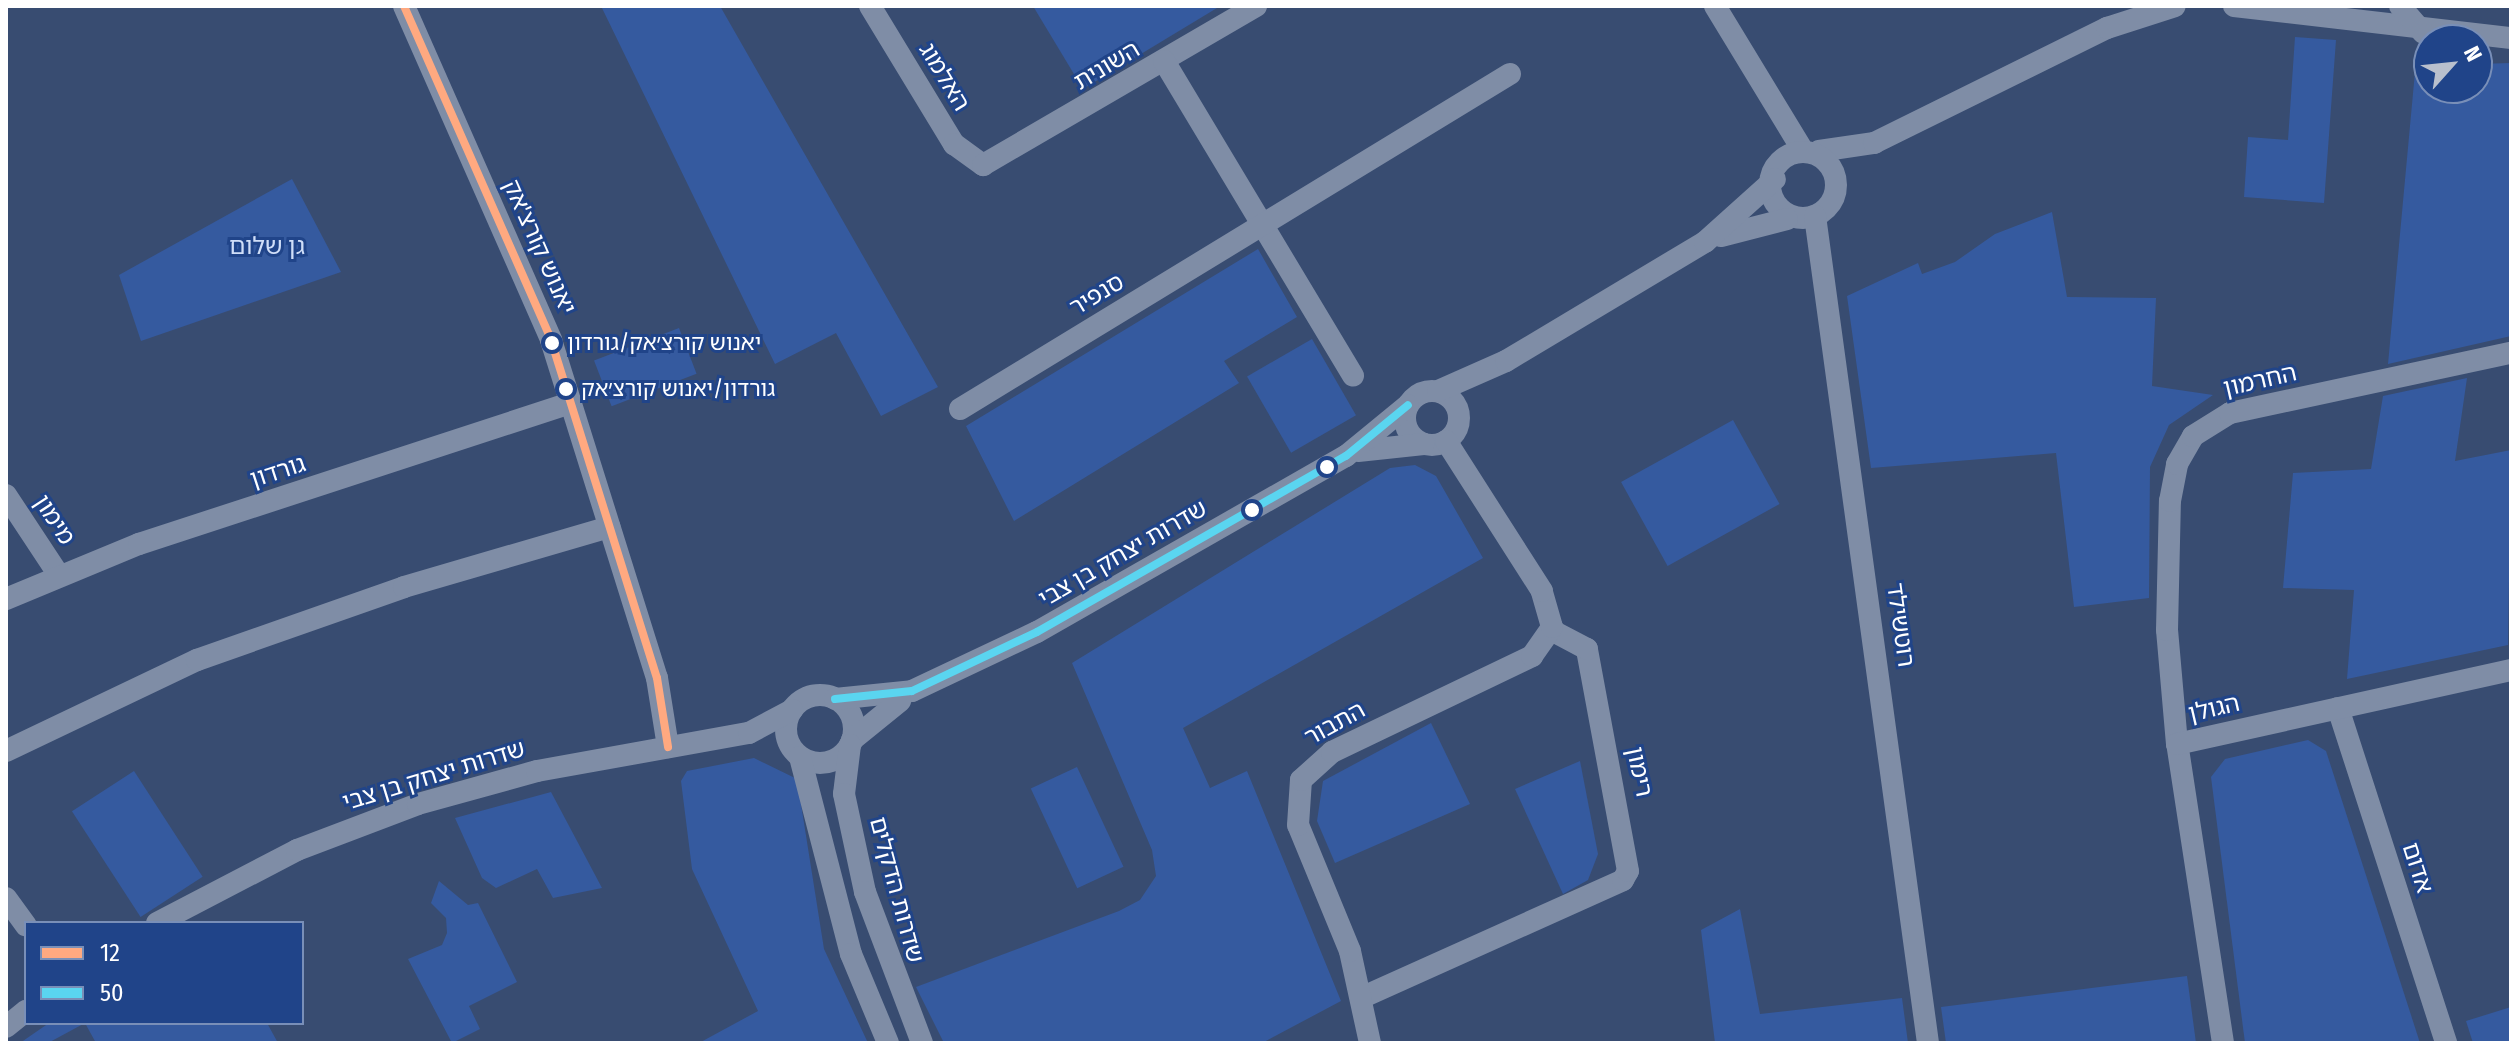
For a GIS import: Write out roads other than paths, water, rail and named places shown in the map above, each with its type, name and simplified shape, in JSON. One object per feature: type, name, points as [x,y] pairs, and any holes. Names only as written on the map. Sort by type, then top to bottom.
[{"type":"street","name":"יאנוש קורצ'אק","points":[[404,6],[536,303],[657,678],[668,747]]},
{"type":"street","name":"האלמוג","points":[[870,6],[954,144],[983,165]]},
{"type":"street","name":"השונית","points":[[983,165],[1256,6]]},
{"type":"street","points":[[1715,6],[1811,150],[1830,161],[1833,186]]},
{"type":"street","points":[[1506,361],[1453,432],[1424,444],[1408,430],[1408,405],[1420,394],[1438,391],[1506,361],[1705,242],[1811,150],[1874,143],[2107,28],[2173,6]]},
{"type":"street","points":[[2234,6],[2413,31]]},
{"type":"street","points":[[2335,20],[2356,6]]},
{"type":"street","points":[[2400,6],[2416,24]]},
{"type":"street","points":[[1164,61],[1353,376]]},
{"type":"street","name":"סנפיר","points":[[960,409],[1510,74]]},
{"type":"street","points":[[1705,242],[1787,219],[1815,216],[1833,186],[1874,143]]},
{"type":"street","points":[[1775,179],[1775,206],[1787,219]]},
{"type":"street","name":"רוטשילד","points":[[1815,216],[1928,1043]]},
{"type":"street","name":"החרמון","points":[[2177,744],[2168,640],[2170,501],[2177,464],[2193,436],[2230,413],[2511,353]]},
{"type":"street","points":[[1438,391],[1454,402],[1453,432],[1542,591],[1551,630]]},
{"type":"street","name":"גורדון","points":[[6,599],[58,574],[570,403]]},
{"type":"street","name":"שדרות יצחק בן צבי","points":[[851,742],[921,688],[1113,592],[1346,456],[1408,405]]},
{"type":"street","name":"שדרות יצחק בן צבי","points":[[1346,456],[1424,444]]},
{"type":"street","name":"מימון","points":[[6,495],[58,574]]},
{"type":"street","points":[[6,751],[209,655],[404,587],[609,527]]},
{"type":"street","name":"רימון","points":[[1363,997],[1623,880],[1628,871],[1587,649],[1551,630]]},
{"type":"street","name":"התבור","points":[[1370,1043],[1363,997],[1298,825],[1301,780],[1332,752],[1532,656],[1551,630]]},
{"type":"street","name":"הגולן","points":[[2223,1043],[2177,744],[2511,670]]},
{"type":"street","name":"שדרות יצחק בן צבי","points":[[835,699],[870,701],[921,688]]},
{"type":"street","points":[[796,753],[830,762],[851,742],[852,719],[835,699],[810,697],[792,710],[786,729],[796,753],[847,940],[888,1043]]},
{"type":"street","name":"אדום","points":[[2338,708],[2446,1043]]},
{"type":"street","name":"שדרות יצחק בן צבי","points":[[161,921],[283,857],[405,808],[498,780],[744,734],[792,710]]},
{"type":"street","name":"שדרות יצחק בן צבי","points":[[744,734],[796,753]]},
{"type":"street","name":"שדרות הדקלים","points":[[851,742],[844,794],[865,892],[922,1043]]},
{"type":"street","points":[[6,898],[24,923]]},
{"type":"street","points":[[6,1027],[24,1013]]},
{"type":"place","name":"יאנוש קורצ׳אק/גורדון","points":[[552,343]]},
{"type":"place","name":"גורדון/יאנוש קורצ׳אק","points":[[566,389]]},
{"type":"park label","name":"גן שלום","points":[[267,247]]}]
